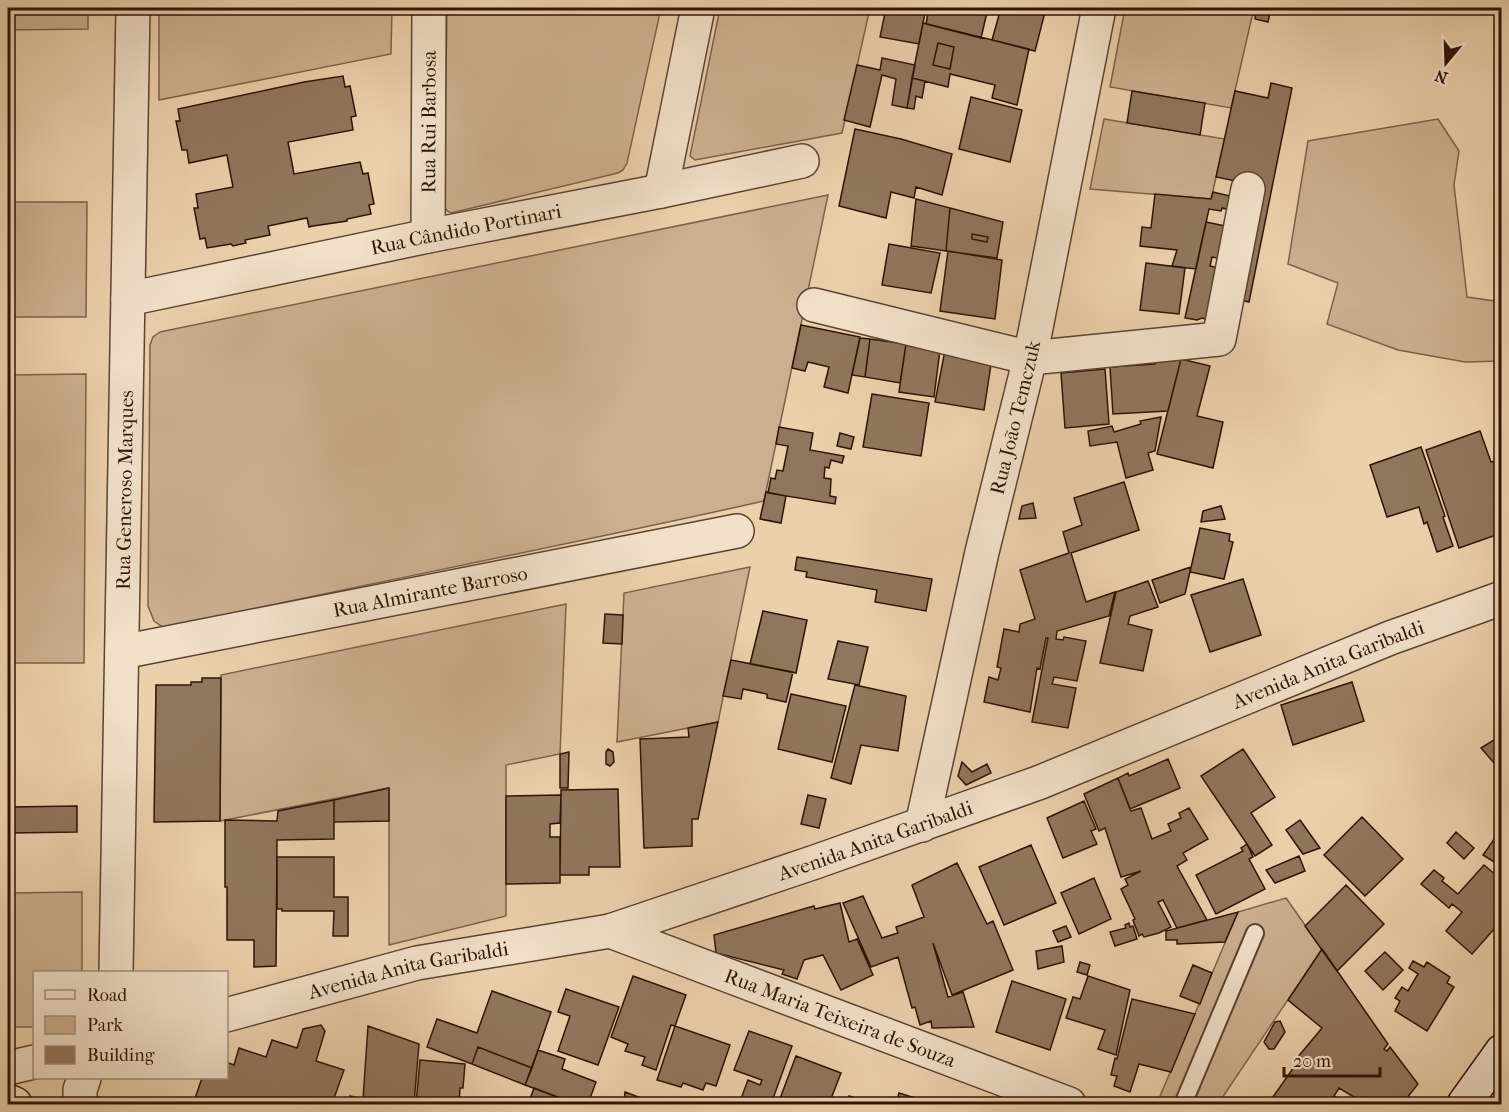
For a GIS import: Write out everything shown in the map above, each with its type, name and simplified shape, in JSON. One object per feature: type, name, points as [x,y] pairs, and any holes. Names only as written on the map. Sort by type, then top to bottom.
[{"type":"street","name":"Rua Generoso Marques","points":[[116,971],[133,8]]},
{"type":"street","name":"Rua Rui Barbosa","points":[[428,236],[429,8]]},
{"type":"street","points":[[661,190],[698,8]]},
{"type":"street","name":"Rua João Temczuk","points":[[922,825],[982,552],[1030,358],[1099,8]]},
{"type":"street","name":"Rua Cândido Portinari","points":[[128,299],[802,160]]},
{"type":"street","points":[[814,305],[1030,358],[1219,339],[1248,189]]},
{"type":"street","name":"Rua Almirante Barroso","points":[[122,652],[737,531]]},
{"type":"street","name":"Avenida Anita Garibaldi","points":[[228,1014],[417,963],[610,932],[1038,783],[1390,638],[1502,598]]},
{"type":"street","name":"Rua Maria Teixeira de Souza","points":[[610,932],[1069,1104]]},
{"type":"street","points":[[1464,1104],[1502,1051]]},
{"type":"street","points":[[8,1068],[33,1062]]},
{"type":"street","points":[[80,1104],[80,1090],[83,1079]]},
{"type":"street","points":[[8,1101],[15,1104]]},
{"type":"lane","points":[[1183,1104],[1255,933]]},
{"type":"green space","points":[[8,8],[88,8],[88,29],[8,30]]},
{"type":"green space","points":[[159,8],[392,8],[391,54],[159,100]]},
{"type":"green space","points":[[447,8],[661,8],[627,163],[623,170],[451,213],[446,210],[444,206]]},
{"type":"green space","points":[[720,8],[870,8],[842,133],[695,160],[690,156]]},
{"type":"green space","points":[[1125,8],[1254,8],[1231,108],[1110,87]]},
{"type":"green space","points":[[1104,119],[1225,139],[1211,199],[1090,189]]},
{"type":"green space","points":[[1438,119],[1459,151],[1454,185],[1467,297],[1501,302],[1501,361],[1465,362],[1398,350],[1327,324],[1338,283],[1288,264],[1308,141]]},
{"type":"green space","points":[[828,195],[764,501],[164,628],[154,621],[148,606],[150,345],[153,337],[160,332]]},
{"type":"green space","points":[[8,202],[87,202],[86,317],[8,317]]},
{"type":"green space","points":[[86,374],[84,663],[8,663],[8,375]]},
{"type":"green space","points":[[750,567],[718,722],[617,742],[624,593]]},
{"type":"green space","points":[[566,604],[560,754],[506,765],[506,916],[389,945],[389,788],[220,821],[221,675]]},
{"type":"green space","points":[[82,892],[82,971],[33,971],[33,1027],[8,1027],[8,893]]},
{"type":"green space","points":[[1286,898],[1322,949],[1218,1104],[1163,1104],[1158,1101],[1238,912]]},
{"type":"building","points":[[886,8],[926,8],[919,44],[880,37]]},
{"type":"building","points":[[929,8],[988,8],[981,38],[926,24]]},
{"type":"building","points":[[1001,8],[1046,8],[1035,51],[992,40]]},
{"type":"building","points":[[1256,8],[1271,8],[1268,22],[1255,19]]},
{"type":"building","points":[[923,23],[1029,49],[1017,105],[992,98],[995,85],[950,74],[948,87],[912,78]]},
{"type":"building","points":[[938,43],[954,47],[950,69],[933,65]]},
{"type":"building","points":[[882,58],[915,65],[907,108],[892,105],[896,79],[882,75],[870,127],[844,120],[857,65],[880,70]]},
{"type":"building","points":[[343,76],[345,87],[350,86],[356,116],[351,117],[353,130],[288,142],[294,174],[360,162],[363,174],[368,173],[374,204],[369,205],[371,214],[347,219],[347,221],[309,227],[307,218],[268,226],[270,235],[245,240],[246,243],[233,246],[231,244],[207,248],[205,238],[200,239],[194,208],[198,208],[196,194],[233,187],[227,155],[189,163],[187,150],[182,150],[176,121],[180,121],[178,109]]},
{"type":"building","points":[[912,78],[925,81],[922,98],[916,96],[914,109],[907,108]]},
{"type":"building","points":[[1271,83],[1292,88],[1249,302],[1232,298],[1256,185],[1216,177],[1235,91],[1268,98]]},
{"type":"building","points":[[1132,91],[1205,103],[1200,135],[1127,123]]},
{"type":"building","points":[[971,97],[1022,110],[1010,162],[959,149]]},
{"type":"building","points":[[855,129],[952,154],[942,195],[916,187],[914,198],[891,192],[886,218],[839,206]]},
{"type":"building","points":[[1213,192],[1234,197],[1231,210],[1209,209],[1196,269],[1172,266],[1177,250],[1140,246],[1142,227],[1151,228],[1155,194],[1211,199]]},
{"type":"building","points":[[916,199],[950,208],[946,251],[911,246]]},
{"type":"building","points":[[950,208],[1003,222],[997,258],[946,251]]},
{"type":"building","points":[[1206,222],[1235,228],[1228,260],[1212,257],[1210,266],[1224,269],[1212,321],[1202,318],[1197,320],[1185,318]]},
{"type":"building","points":[[972,234],[988,237],[987,242],[972,239]]},
{"type":"building","points":[[889,244],[940,253],[931,293],[882,285]]},
{"type":"building","points":[[948,251],[1002,260],[995,319],[940,311]]},
{"type":"building","points":[[1146,263],[1185,268],[1179,314],[1140,310]]},
{"type":"building","points":[[801,325],[860,337],[848,393],[824,387],[829,367],[808,362],[805,371],[792,368]]},
{"type":"building","points":[[860,338],[870,339],[865,377],[852,375]]},
{"type":"building","points":[[870,339],[906,344],[900,383],[865,377]]},
{"type":"building","points":[[906,344],[940,350],[934,397],[899,392]]},
{"type":"building","points":[[945,350],[992,358],[984,410],[935,402]]},
{"type":"building","points":[[1181,359],[1210,366],[1197,416],[1223,422],[1213,468],[1157,454]]},
{"type":"building","points":[[1181,359],[1168,411],[1113,414],[1110,367],[1155,364],[1155,360]]},
{"type":"building","points":[[1105,369],[1109,424],[1065,428],[1061,373]]},
{"type":"building","points":[[872,394],[929,403],[921,456],[863,447]]},
{"type":"building","points":[[1161,417],[1155,451],[1148,453],[1153,470],[1126,478],[1117,442],[1090,446],[1088,431],[1112,426],[1114,432],[1141,424],[1140,421]]},
{"type":"building","points":[[779,427],[813,433],[810,450],[844,456],[842,463],[831,460],[829,468],[825,467],[824,478],[831,479],[830,496],[836,497],[835,504],[768,493],[771,478],[775,479],[777,470],[783,471],[788,446],[776,444]]},
{"type":"building","points":[[1480,431],[1491,462],[1496,461],[1502,478],[1502,533],[1459,548],[1426,450]]},
{"type":"building","points":[[840,433],[854,437],[851,449],[837,446]]},
{"type":"building","points":[[1421,447],[1453,546],[1437,552],[1427,522],[1424,524],[1419,507],[1387,517],[1370,465]]},
{"type":"building","points":[[1124,482],[1139,530],[1071,553],[1086,602],[1115,592],[1109,616],[1057,631],[1056,639],[1063,640],[1064,637],[1086,641],[1077,681],[1054,677],[1052,684],[1076,688],[1068,728],[1032,722],[1048,638],[1046,638],[1040,669],[1037,668],[1030,712],[984,702],[989,677],[998,680],[1001,668],[997,667],[1004,629],[1019,632],[1020,624],[1035,619],[1020,570],[1069,553],[1063,532],[1082,525],[1074,498]]},
{"type":"building","points":[[766,492],[786,496],[781,523],[760,519]]},
{"type":"building","points":[[1033,503],[1036,518],[1019,519],[1022,506]]},
{"type":"building","points":[[1221,506],[1225,519],[1201,522],[1203,511]]},
{"type":"building","points":[[1200,528],[1230,534],[1229,541],[1233,542],[1224,579],[1190,572]]},
{"type":"building","points":[[797,557],[932,579],[926,611],[875,602],[877,590],[806,577],[807,572],[795,570]]},
{"type":"building","points":[[1191,567],[1185,594],[1160,603],[1152,580]]},
{"type":"building","points":[[1243,579],[1261,635],[1210,652],[1191,595]]},
{"type":"building","points":[[1148,581],[1158,607],[1130,616],[1128,624],[1152,630],[1143,671],[1100,663],[1116,592]]},
{"type":"building","points":[[763,611],[807,620],[796,673],[750,664]]},
{"type":"building","points":[[605,614],[623,615],[622,644],[603,643]]},
{"type":"building","points":[[838,641],[868,647],[859,685],[828,679]]},
{"type":"building","points":[[731,660],[793,672],[786,702],[767,698],[767,694],[743,689],[741,699],[723,696]]},
{"type":"building","points":[[202,678],[221,678],[220,821],[154,822],[156,685],[191,685],[191,682],[202,682]]},
{"type":"building","points":[[1352,682],[1364,721],[1293,745],[1281,705]]},
{"type":"building","points":[[855,685],[906,696],[898,751],[861,745],[851,784],[831,778]]},
{"type":"building","points":[[791,694],[846,706],[832,762],[778,749]]},
{"type":"building","points":[[718,722],[698,819],[692,819],[692,846],[644,848],[640,739],[689,737],[688,728]]},
{"type":"building","points":[[1502,735],[1502,772],[1481,748]]},
{"type":"building","points":[[608,749],[613,752],[614,762],[610,766],[606,764]]},
{"type":"building","points":[[1243,749],[1275,797],[1251,813],[1272,845],[1255,856],[1201,776]]},
{"type":"building","points":[[569,752],[568,788],[560,788],[560,754]]},
{"type":"building","points":[[1168,759],[1180,788],[1130,809],[1118,778],[1128,773],[1129,776]]},
{"type":"building","points":[[962,762],[972,772],[987,764],[991,773],[966,785],[958,776]]},
{"type":"building","points":[[1118,778],[1131,811],[1141,808],[1152,839],[1171,831],[1168,824],[1181,818],[1179,813],[1189,808],[1208,839],[1183,853],[1187,860],[1177,866],[1207,920],[1177,928],[1163,900],[1158,902],[1171,927],[1159,933],[1139,936],[1133,920],[1135,919],[1121,889],[1128,885],[1125,879],[1141,871],[1121,877],[1105,828],[1099,831],[1084,794]]},
{"type":"building","points":[[389,788],[389,821],[334,822],[334,800]]},
{"type":"building","points":[[618,789],[620,867],[589,867],[589,875],[560,875],[561,790]]},
{"type":"building","points":[[561,795],[560,823],[550,824],[550,837],[560,837],[560,883],[506,884],[506,796]]},
{"type":"building","points":[[808,795],[826,799],[819,828],[801,824]]},
{"type":"building","points":[[334,800],[334,839],[277,840],[276,966],[254,967],[254,940],[227,940],[225,820],[277,821],[278,811]]},
{"type":"building","points":[[1084,801],[1096,829],[1091,831],[1097,844],[1063,858],[1047,818]]},
{"type":"building","points":[[77,806],[77,832],[10,833],[9,807]]},
{"type":"building","points":[[1362,817],[1403,859],[1365,896],[1324,855]]},
{"type":"building","points":[[1300,820],[1320,848],[1303,854],[1286,830]]},
{"type":"building","points":[[1502,828],[1502,867],[1483,855]]},
{"type":"building","points":[[1456,832],[1474,848],[1464,859],[1447,843]]},
{"type":"building","points":[[1247,844],[1253,857],[1249,859],[1265,889],[1216,914],[1196,875],[1243,851],[1241,848]]},
{"type":"building","points":[[1031,845],[1056,903],[1004,925],[979,867]]},
{"type":"building","points":[[1299,856],[1305,871],[1275,883],[1266,870]]},
{"type":"building","points":[[277,857],[334,857],[334,897],[348,897],[348,936],[333,936],[334,911],[282,911],[282,909],[277,909]]},
{"type":"building","points":[[957,863],[987,924],[993,921],[1013,970],[952,995],[933,943],[948,997],[963,992],[974,1027],[932,1028],[931,1021],[920,1025],[915,1007],[912,1008],[898,957],[871,967],[843,903],[863,896],[882,938],[898,933],[896,927],[924,917],[912,885]]},
{"type":"building","points":[[1484,865],[1497,876],[1502,869],[1502,920],[1472,954],[1446,931],[1462,912],[1452,904],[1449,908],[1421,884],[1434,870],[1444,878],[1442,881],[1458,894]]},
{"type":"building","points":[[1094,878],[1111,919],[1079,934],[1061,893]]},
{"type":"building","points":[[1346,885],[1384,924],[1337,971],[1305,926]]},
{"type":"building","points":[[840,903],[849,942],[857,939],[873,975],[841,990],[823,955],[804,960],[797,979],[782,974],[784,970],[716,953],[714,935],[814,906],[815,909]]},
{"type":"building","points":[[1238,912],[1225,942],[1177,944],[1177,940],[1166,940],[1166,931]]},
{"type":"building","points":[[1129,923],[1130,927],[1133,926],[1137,939],[1115,946],[1110,932],[1126,928],[1125,925]]},
{"type":"building","points":[[1066,926],[1071,937],[1058,942],[1053,931]]},
{"type":"building","points":[[1062,946],[1064,962],[1038,969],[1036,951]]},
{"type":"building","points":[[1322,949],[1388,1044],[1384,1049],[1387,1051],[1390,1047],[1418,1084],[1402,1104],[1362,1104],[1364,1103],[1339,1088],[1334,1096],[1348,1104],[1268,1104],[1299,1060],[1297,1058],[1322,1028],[1288,1000]]},
{"type":"building","points":[[1385,952],[1403,970],[1383,990],[1365,971]]},
{"type":"building","points":[[1413,961],[1424,967],[1427,962],[1450,977],[1447,983],[1454,987],[1427,1031],[1395,1011],[1400,1001],[1395,998],[1402,987],[1408,991],[1418,974],[1409,968]]},
{"type":"building","points":[[1080,962],[1090,965],[1087,975],[1077,972]]},
{"type":"building","points":[[1193,965],[1212,973],[1200,1004],[1180,996]]},
{"type":"building","points":[[633,976],[686,995],[675,1026],[671,1025],[656,1070],[642,1065],[645,1057],[625,1051],[628,1044],[611,1037]]},
{"type":"building","points":[[1088,976],[1130,990],[1116,1055],[1098,1049],[1105,1030],[1066,1018],[1073,997],[1080,999]]},
{"type":"building","points":[[1012,981],[1066,999],[1050,1050],[996,1032]]},
{"type":"building","points":[[566,989],[619,1007],[598,1065],[558,1051],[570,1016],[558,1012]]},
{"type":"building","points":[[492,991],[551,1012],[532,1068],[478,1047],[472,1064],[427,1047],[437,1019],[477,1033]]},
{"type":"building","points":[[1132,999],[1195,1014],[1171,1072],[1139,1064],[1130,1092],[1114,1086],[1117,1076],[1111,1075]]},
{"type":"building","points":[[1280,1021],[1285,1032],[1274,1049],[1269,1049],[1264,1042],[1275,1022]]},
{"type":"building","points":[[321,1025],[325,1031],[316,1061],[344,1070],[332,1104],[193,1104],[202,1079],[228,1079],[228,1063],[234,1065],[239,1048],[266,1057],[272,1040],[297,1048],[303,1029]]},
{"type":"building","points":[[368,1026],[419,1044],[414,1104],[347,1104],[350,1096],[363,1099]]},
{"type":"building","points":[[675,1026],[730,1045],[716,1086],[706,1083],[703,1090],[683,1083],[681,1087],[657,1080]]},
{"type":"building","points":[[749,1031],[792,1046],[771,1104],[739,1104],[748,1080],[760,1085],[762,1080],[734,1070]]},
{"type":"building","points":[[478,1047],[532,1068],[525,1085],[472,1064]]},
{"type":"building","points":[[538,1050],[565,1059],[562,1069],[596,1082],[588,1104],[576,1104],[525,1085]]},
{"type":"building","points":[[796,1056],[841,1073],[829,1104],[778,1104]]},
{"type":"building","points":[[420,1060],[465,1064],[459,1104],[416,1104]]},
{"type":"building","points":[[534,1088],[576,1104],[528,1104]]},
{"type":"building","points":[[625,1092],[644,1099],[643,1104],[607,1104],[610,1098],[624,1102]]},
{"type":"building","points":[[899,1093],[934,1104],[896,1104]]},
{"type":"building","points":[[849,1096],[873,1104],[846,1104]]}]
